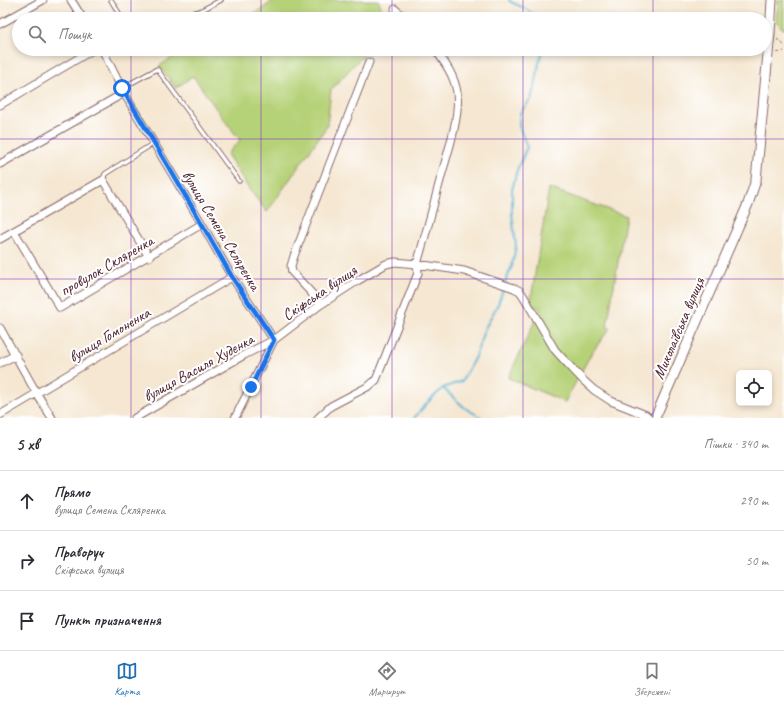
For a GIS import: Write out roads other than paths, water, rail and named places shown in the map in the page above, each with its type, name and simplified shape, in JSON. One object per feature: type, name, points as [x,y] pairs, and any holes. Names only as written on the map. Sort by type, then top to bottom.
[{"type":"street","points":[[22,12],[43,0]]},
{"type":"street","points":[[71,0],[79,12]]},
{"type":"street","name":"Миколаївська вулиця","points":[[771,12],[772,0]]},
{"type":"street","points":[[0,24],[12,17]]},
{"type":"street","points":[[0,105],[82,56]]},
{"type":"street","name":"вулиця Семена Скляренка","points":[[106,56],[123,91],[232,277],[274,340]]},
{"type":"street","points":[[318,418],[331,406],[369,386],[376,380],[414,286],[418,273],[418,264],[456,116],[457,92],[454,79],[440,56]]},
{"type":"street","name":"Миколаївська вулиця","points":[[655,418],[748,204],[756,180],[768,56]]},
{"type":"street","points":[[320,305],[316,298],[292,272],[291,266],[369,62]]},
{"type":"street","points":[[0,164],[123,91]]},
{"type":"street","points":[[0,239],[103,180],[149,257]]},
{"type":"street","name":"провулок Скляренка","points":[[14,231],[60,308],[149,257],[202,224]]},
{"type":"street","name":"Скіфська вулиця","points":[[235,418],[274,340],[320,305],[386,264],[395,262],[464,271],[482,276],[520,291],[555,350],[584,381],[594,390],[611,401],[646,415],[649,418]]},
{"type":"street","name":"вулиця Гомоненка","points":[[0,415],[232,277]]},
{"type":"street","points":[[0,328],[52,418]]},
{"type":"street","name":"вулиця Василя Худенка","points":[[135,418],[274,340]]},
{"type":"street","points":[[0,364],[16,355]]},
{"type":"lane","points":[[111,0],[119,12]]},
{"type":"lane","points":[[196,12],[221,0]]},
{"type":"lane","points":[[123,91],[157,70],[239,181]]},
{"type":"lane","points":[[103,180],[105,174],[154,143]]},
{"type":"waterway","points":[[509,0],[530,12]]},
{"type":"waterway","points":[[505,283],[512,266],[516,246],[512,214],[512,190],[517,170],[527,147],[519,126],[520,113],[531,99],[541,56]]},
{"type":"waterway","points":[[414,418],[443,388],[462,381],[476,355],[484,330],[498,304],[504,287]]},
{"type":"waterway","points":[[443,388],[465,408],[482,418]]}]
